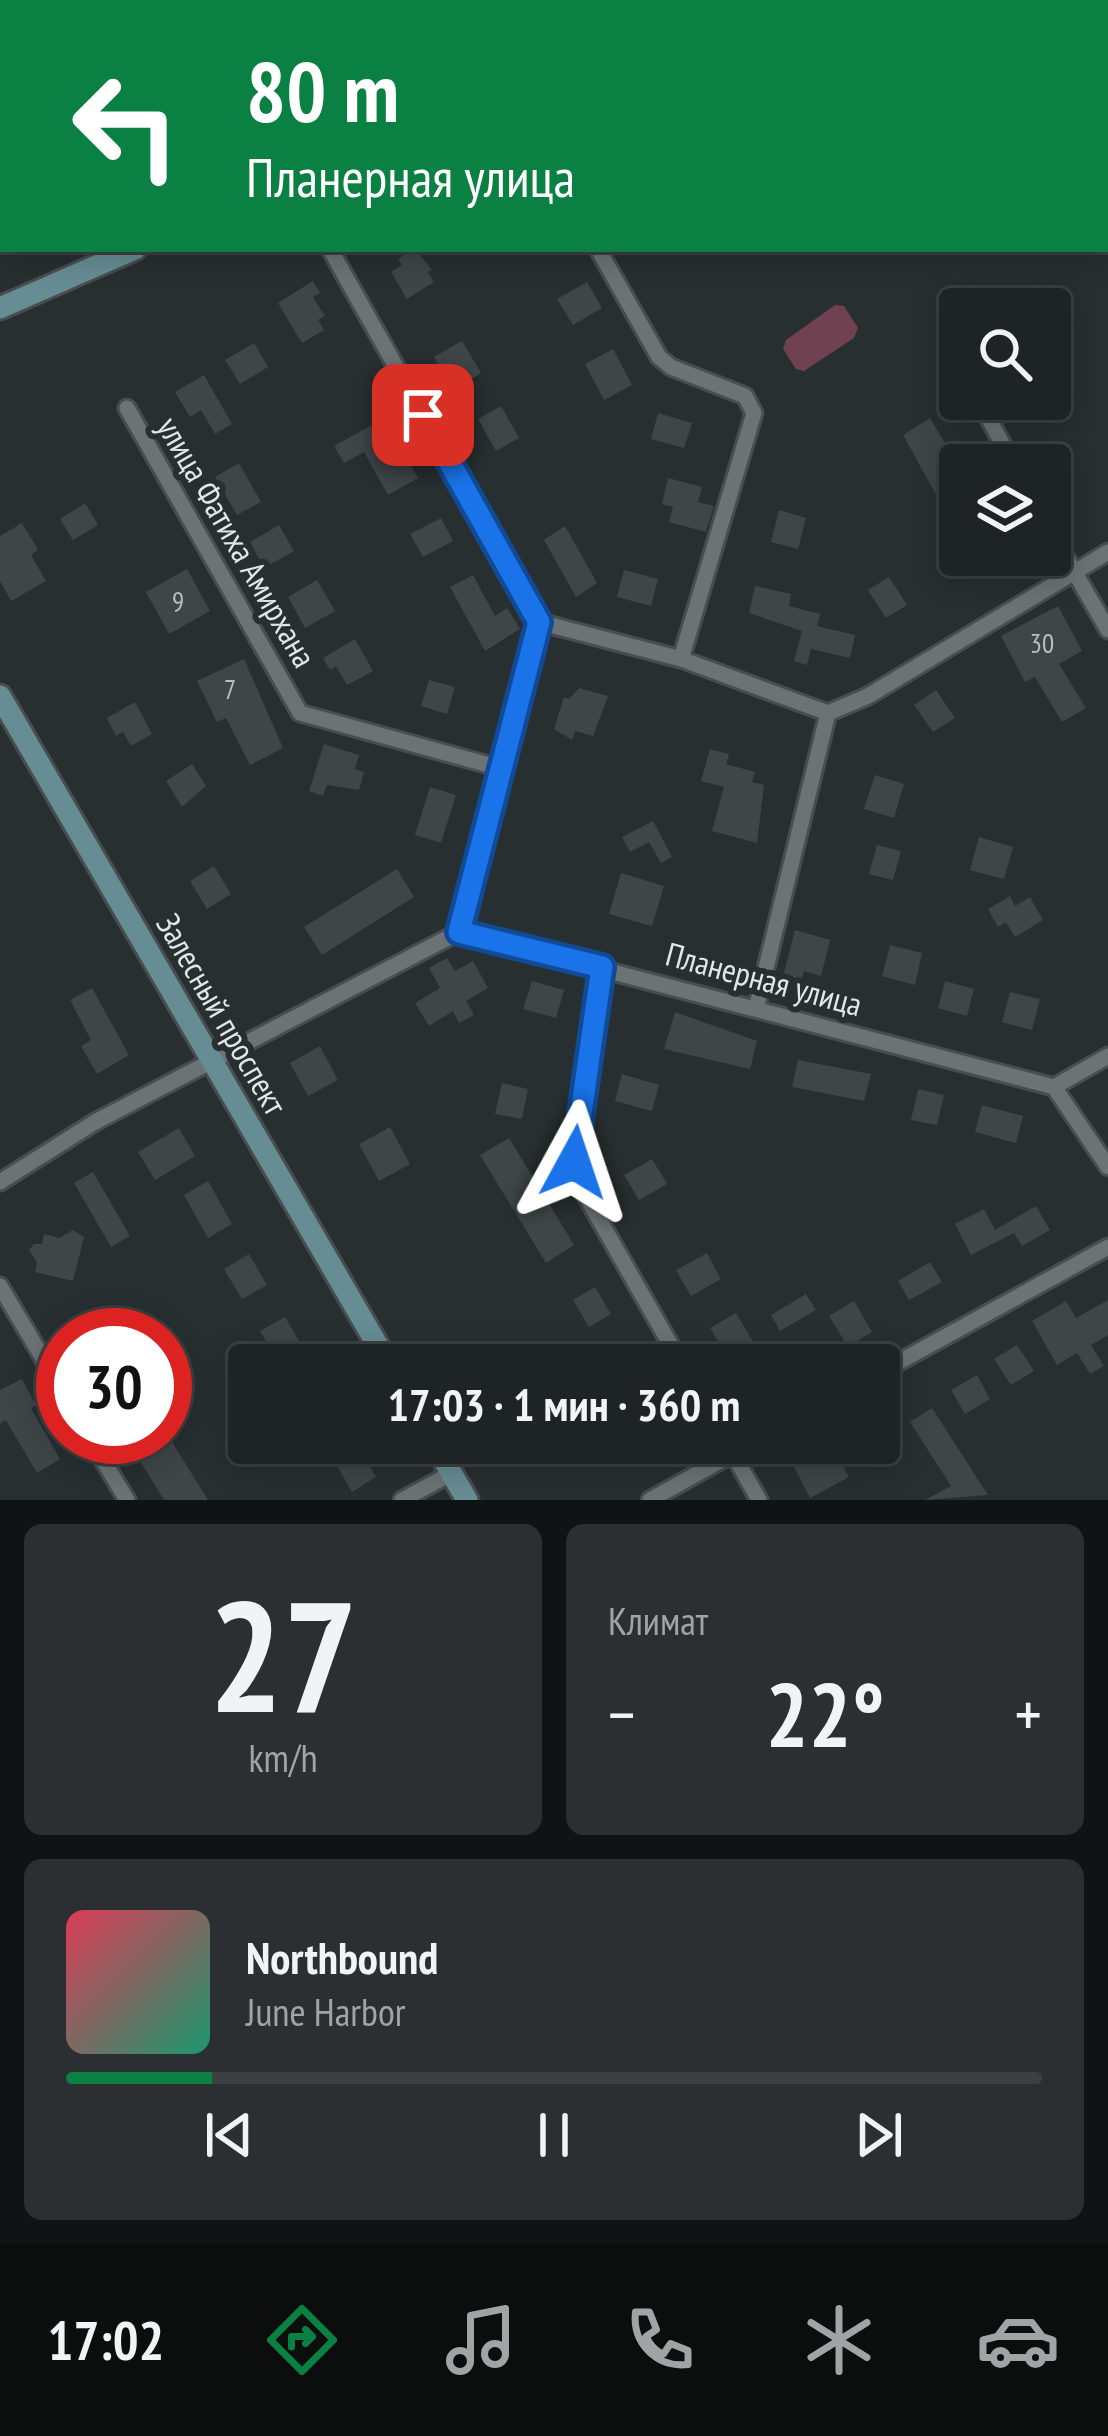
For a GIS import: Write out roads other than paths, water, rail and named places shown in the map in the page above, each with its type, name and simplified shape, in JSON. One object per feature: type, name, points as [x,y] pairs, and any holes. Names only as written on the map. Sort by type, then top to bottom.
[{"type":"main road","points":[[0,308],[128,252]]},
{"type":"main road","name":"Залесный проспект","points":[[0,696],[376,1344]]},
{"type":"main road","points":[[447,1464],[467,1500]]},
{"type":"street","points":[[0,1182],[95,1122],[459,932],[539,622],[332,252]]},
{"type":"street","points":[[600,252],[659,357],[745,396],[754,413],[681,659]]},
{"type":"street","name":"улица Фатиха Амирхана","points":[[127,408],[301,713],[500,768]]},
{"type":"street","points":[[539,622],[681,659],[828,713],[868,696],[1108,552]]},
{"type":"street","points":[[1071,567],[1108,630]]},
{"type":"street","points":[[756,1009],[828,713]]},
{"type":"street","name":"Планерная улица","points":[[459,932],[1054,1087]]},
{"type":"street","points":[[602,967],[574,1162],[586,1198],[670,1344]]},
{"type":"street","points":[[1108,1056],[1054,1087],[1108,1167]]},
{"type":"street","points":[[900,1361],[1108,1247]]},
{"type":"street","points":[[0,1286],[36,1347]]},
{"type":"street","points":[[105,1464],[127,1500]]},
{"type":"street","points":[[650,1500],[705,1464]]},
{"type":"street","points":[[739,1464],[759,1500]]},
{"type":"street","points":[[402,1500],[452,1473]]}]
